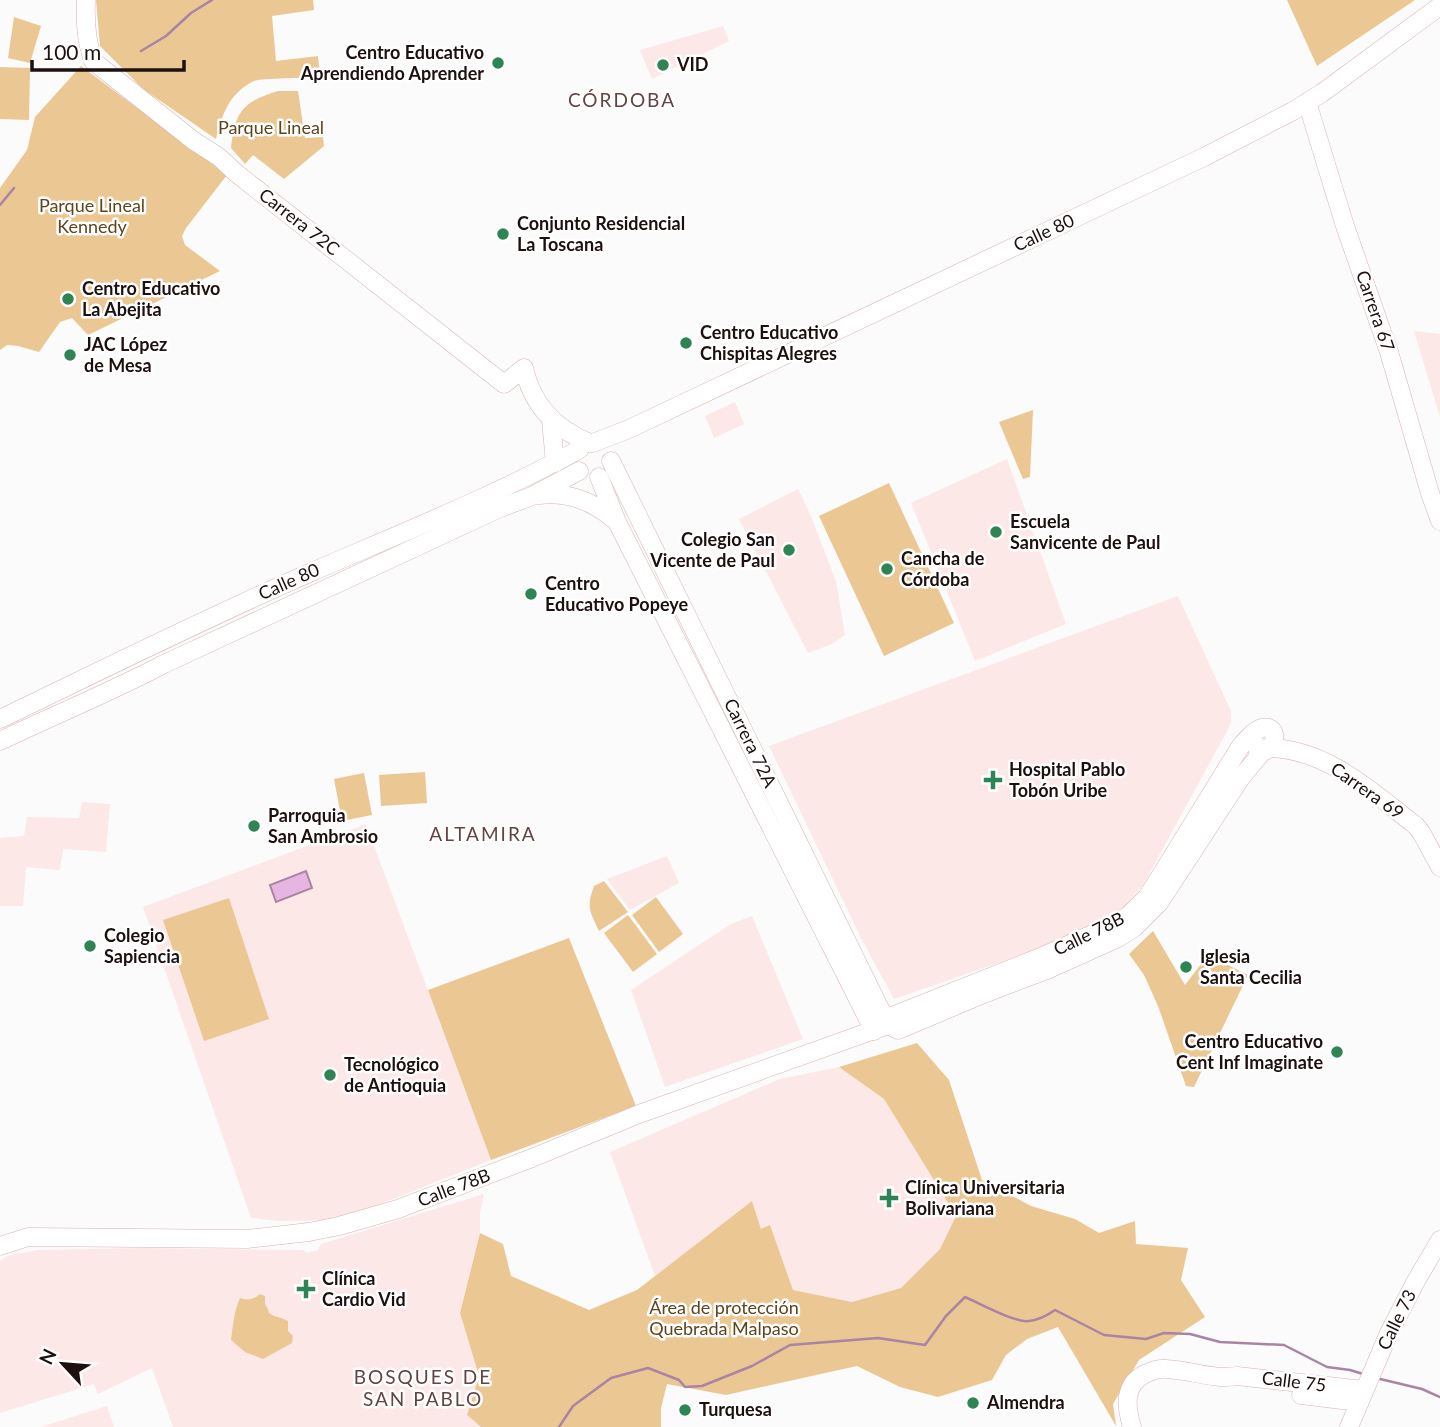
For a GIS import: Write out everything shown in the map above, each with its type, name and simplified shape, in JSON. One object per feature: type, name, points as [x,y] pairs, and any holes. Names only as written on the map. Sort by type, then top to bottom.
[{"type":"main road","name":"Carrera 72C","points":[[86,0],[85,23],[93,61],[194,141],[219,157],[504,384],[524,368],[533,396],[541,409],[558,425]]},
{"type":"main road","name":"Calle 80","points":[[0,719],[313,571],[452,513],[586,446],[629,429],[1195,162],[1307,103],[1440,6]]},
{"type":"main road","name":"Carrera 67","points":[[1307,103],[1345,226],[1389,352],[1440,521]]},
{"type":"main road","points":[[555,463],[558,425],[586,446],[603,445],[610,452],[611,459]]},
{"type":"main road","points":[[586,446],[576,460],[579,471],[588,477],[599,477],[607,471],[618,444],[629,429]]},
{"type":"main road","name":"Carrera 72A","points":[[611,459],[719,681],[881,1028]]},
{"type":"main road","name":"Calle 80","points":[[0,741],[454,529],[533,496],[579,471]]},
{"type":"main road","name":"Carrera 72A","points":[[599,477],[617,522],[702,691],[868,1000]]},
{"type":"main road","points":[[533,496],[563,495],[578,498],[606,512],[617,522]]},
{"type":"main road","points":[[702,691],[719,681]]},
{"type":"main road","points":[[1262,732],[1275,739],[1267,749]]},
{"type":"main road","name":"Carrera 69","points":[[1262,732],[1317,747],[1359,767],[1427,824],[1440,845]]},
{"type":"main road","name":"Calle 78B","points":[[0,1246],[28,1237],[247,1239],[339,1226],[398,1209],[639,1114],[881,1028],[892,1016],[1099,931],[1129,915],[1147,897],[1240,747],[1262,732]]},
{"type":"main road","name":"Carrera 69","points":[[1267,749],[1301,751],[1346,773],[1415,825],[1440,867]]},
{"type":"main road","name":"Calle 78B","points":[[881,1028],[898,1030],[1049,969],[1118,939],[1134,928],[1159,903],[1240,779],[1267,749]]},
{"type":"main road","points":[[1240,779],[1269,757],[1301,751]]},
{"type":"main road","points":[[986,993],[1004,980],[1006,970]]},
{"type":"main road","points":[[851,1040],[868,1000],[918,1006]]},
{"type":"main road","name":"Calle 73","points":[[1349,1427],[1396,1318],[1440,1240]]},
{"type":"main road","name":"Calle 75","points":[[1132,1427],[1127,1397],[1133,1383],[1142,1376],[1165,1368],[1223,1378],[1237,1376],[1301,1389],[1340,1401],[1366,1386]]},
{"type":"main road","name":"Calle 75","points":[[1301,1389],[1366,1386]]},
{"type":"main road","points":[[1340,1401],[1349,1427]]},
{"type":"shaded area","name":"VID","points":[[723,26],[729,41],[652,79],[640,50]]},
{"type":"shaded area","points":[[1414,331],[1440,334],[1440,417]]},
{"type":"shaded area","points":[[735,402],[744,424],[714,438],[705,416]]},
{"type":"shaded area","points":[[1007,459],[1066,624],[975,661],[911,503]]},
{"type":"shaded area","name":"Colegio San Vicente de Paul","points":[[798,489],[836,581],[845,635],[832,644],[808,653],[739,519]]},
{"type":"shaded area","name":"Hospital Pablo Tobón Uribe","points":[[1178,596],[1231,711],[1231,722],[1143,885],[1123,908],[1099,924],[1027,953],[894,999],[861,938],[769,746]]},
{"type":"shaded area","points":[[82,802],[110,804],[106,852],[63,849],[60,870],[26,867],[23,906],[0,906],[0,838],[24,836],[27,817],[79,818]]},
{"type":"shaded area","name":"Tecnológico de Antioquia","points":[[366,824],[491,1160],[340,1220],[279,1221],[251,1218],[143,907]]},
{"type":"shaded area","points":[[667,856],[679,883],[630,910],[607,879]]},
{"type":"shaded area","points":[[306,871],[312,888],[276,902],[270,885]]},
{"type":"shaded area","points":[[752,916],[803,1039],[665,1087],[631,990],[731,924]]},
{"type":"shaded area","points":[[839,1067],[884,1099],[956,1216],[940,1249],[901,1288],[852,1302],[793,1290],[770,1226],[761,1229],[752,1201],[655,1276],[610,1152],[780,1079]]},
{"type":"shaded area","name":"Clínica Cardio Vid","points":[[484,1194],[480,1233],[460,1313],[479,1376],[467,1415],[481,1427],[173,1427],[152,1368],[98,1394],[94,1384],[0,1413],[0,1261],[7,1256],[37,1250],[143,1248],[303,1250],[307,1253],[318,1250],[321,1244]]},
{"type":"shaded area","points":[[107,1406],[114,1427],[41,1427]]},
{"type":"green space","points":[[96,0],[313,0],[314,10],[272,16],[276,61],[318,56],[320,77],[259,80],[245,86],[228,106],[216,139],[143,89],[100,46]]},
{"type":"green space","points":[[1287,0],[1415,0],[1317,66]]},
{"type":"green space","points":[[14,17],[41,26],[30,63],[8,58]]},
{"type":"green space","name":"Parque Lineal Kennedy","points":[[81,66],[227,175],[182,236],[185,245],[220,271],[88,335],[72,318],[60,322],[39,352],[7,345],[0,350],[0,188],[27,150],[35,117]]},
{"type":"green space","points":[[0,67],[30,68],[29,120],[0,119]]},
{"type":"green space","name":"Parque Lineal","points":[[278,91],[298,91],[305,138],[323,137],[324,146],[284,179],[253,155],[245,164],[231,148],[235,125],[243,110],[256,99]]},
{"type":"green space","points":[[1033,410],[1030,477],[1023,479],[999,422]]},
{"type":"green space","name":"Cancha de Córdoba","points":[[889,483],[954,623],[884,656],[819,516]]},
{"type":"green space","points":[[425,772],[427,803],[381,806],[379,775]]},
{"type":"green space","points":[[364,773],[372,815],[342,821],[334,779]]},
{"type":"green space","points":[[604,881],[628,912],[599,931],[591,914],[590,900],[594,886]]},
{"type":"green space","points":[[656,897],[683,934],[659,952],[632,915]]},
{"type":"green space","points":[[229,898],[269,1019],[204,1041],[163,920]]},
{"type":"green space","points":[[628,915],[657,954],[633,972],[604,933]]},
{"type":"green space","points":[[1153,931],[1185,985],[1208,955],[1248,975],[1194,1087],[1186,1086],[1158,1006],[1144,975],[1129,954]]},
{"type":"green space","points":[[569,938],[636,1106],[491,1160],[428,990]]},
{"type":"green space","name":"Área de protección Quebrada Malpaso","points":[[917,1043],[949,1080],[982,1180],[1031,1206],[1075,1219],[1099,1233],[1135,1221],[1136,1244],[1188,1248],[1181,1280],[1205,1317],[1139,1360],[1113,1404],[1116,1426],[1058,1327],[1027,1339],[1006,1355],[992,1380],[938,1397],[900,1387],[857,1366],[726,1395],[667,1384],[661,1408],[661,1427],[481,1427],[467,1415],[479,1376],[460,1313],[480,1233],[503,1244],[511,1276],[589,1310],[637,1290],[752,1201],[761,1229],[770,1225],[793,1290],[852,1302],[901,1288],[940,1249],[956,1216],[884,1099],[839,1067]]},
{"type":"green space","points":[[260,1294],[265,1296],[269,1313],[288,1321],[288,1331],[293,1336],[292,1343],[263,1359],[245,1352],[231,1340],[240,1298],[251,1299]]},
{"type":"waterway","points":[[141,51],[166,36],[191,13],[212,0]]},
{"type":"waterway","points":[[0,205],[14,188]]},
{"type":"waterway","points":[[559,1427],[573,1406],[611,1378],[648,1368],[679,1380],[685,1387],[702,1386],[752,1366],[790,1345],[878,1338],[925,1345],[946,1316],[965,1297],[1023,1321],[1036,1320],[1055,1310],[1104,1335],[1146,1339],[1164,1333],[1190,1334],[1220,1342],[1284,1345],[1327,1367],[1363,1374]]},
{"type":"waterway","points":[[1376,1378],[1422,1389],[1440,1397]]},
{"type":"place","name":"Centro Educativo Aprendiendo Aprender","points":[[498,63]]},
{"type":"place","name":"VID","points":[[663,65]]},
{"type":"place","name":"Conjunto Residencial La Toscana","points":[[503,234]]},
{"type":"place","name":"Centro Educativo La Abejita","points":[[68,299]]},
{"type":"place","name":"Centro Educativo Chispitas Alegres","points":[[686,343]]},
{"type":"place","name":"JAC López de Mesa","points":[[70,355]]},
{"type":"place","name":"Escuela Sanvicente de Paul","points":[[996,532]]},
{"type":"place","name":"Colegio San Vicente de Paul","points":[[789,550]]},
{"type":"place","name":"Cancha de Córdoba","points":[[887,569]]},
{"type":"place","name":"Centro Educativo Popeye","points":[[531,594]]},
{"type":"place","name":"Hospital Pablo Tobón Uribe","points":[[993,780]]},
{"type":"place","name":"Parroquia San Ambrosio","points":[[254,826]]},
{"type":"place","name":"Colegio Sapiencia","points":[[90,946]]},
{"type":"place","name":"Iglesia Santa Cecilia","points":[[1186,967]]},
{"type":"place","name":"Centro Educativo Cent Inf Imaginate","points":[[1337,1052]]},
{"type":"place","name":"Tecnológico de Antioquia","points":[[330,1075]]},
{"type":"place","name":"Clínica Universitaria Bolivariana","points":[[889,1198]]},
{"type":"place","name":"Clínica Cardio Vid","points":[[306,1289]]},
{"type":"place","name":"Almendra","points":[[973,1403]]},
{"type":"place","name":"Turquesa","points":[[685,1410]]},
{"type":"district","name":"CÓRDOBA","points":[[622,100]]},
{"type":"district","name":"ALTAMIRA","points":[[483,834]]},
{"type":"district","name":"BOSQUES DE SAN PABLO","points":[[423,1388]]}]
